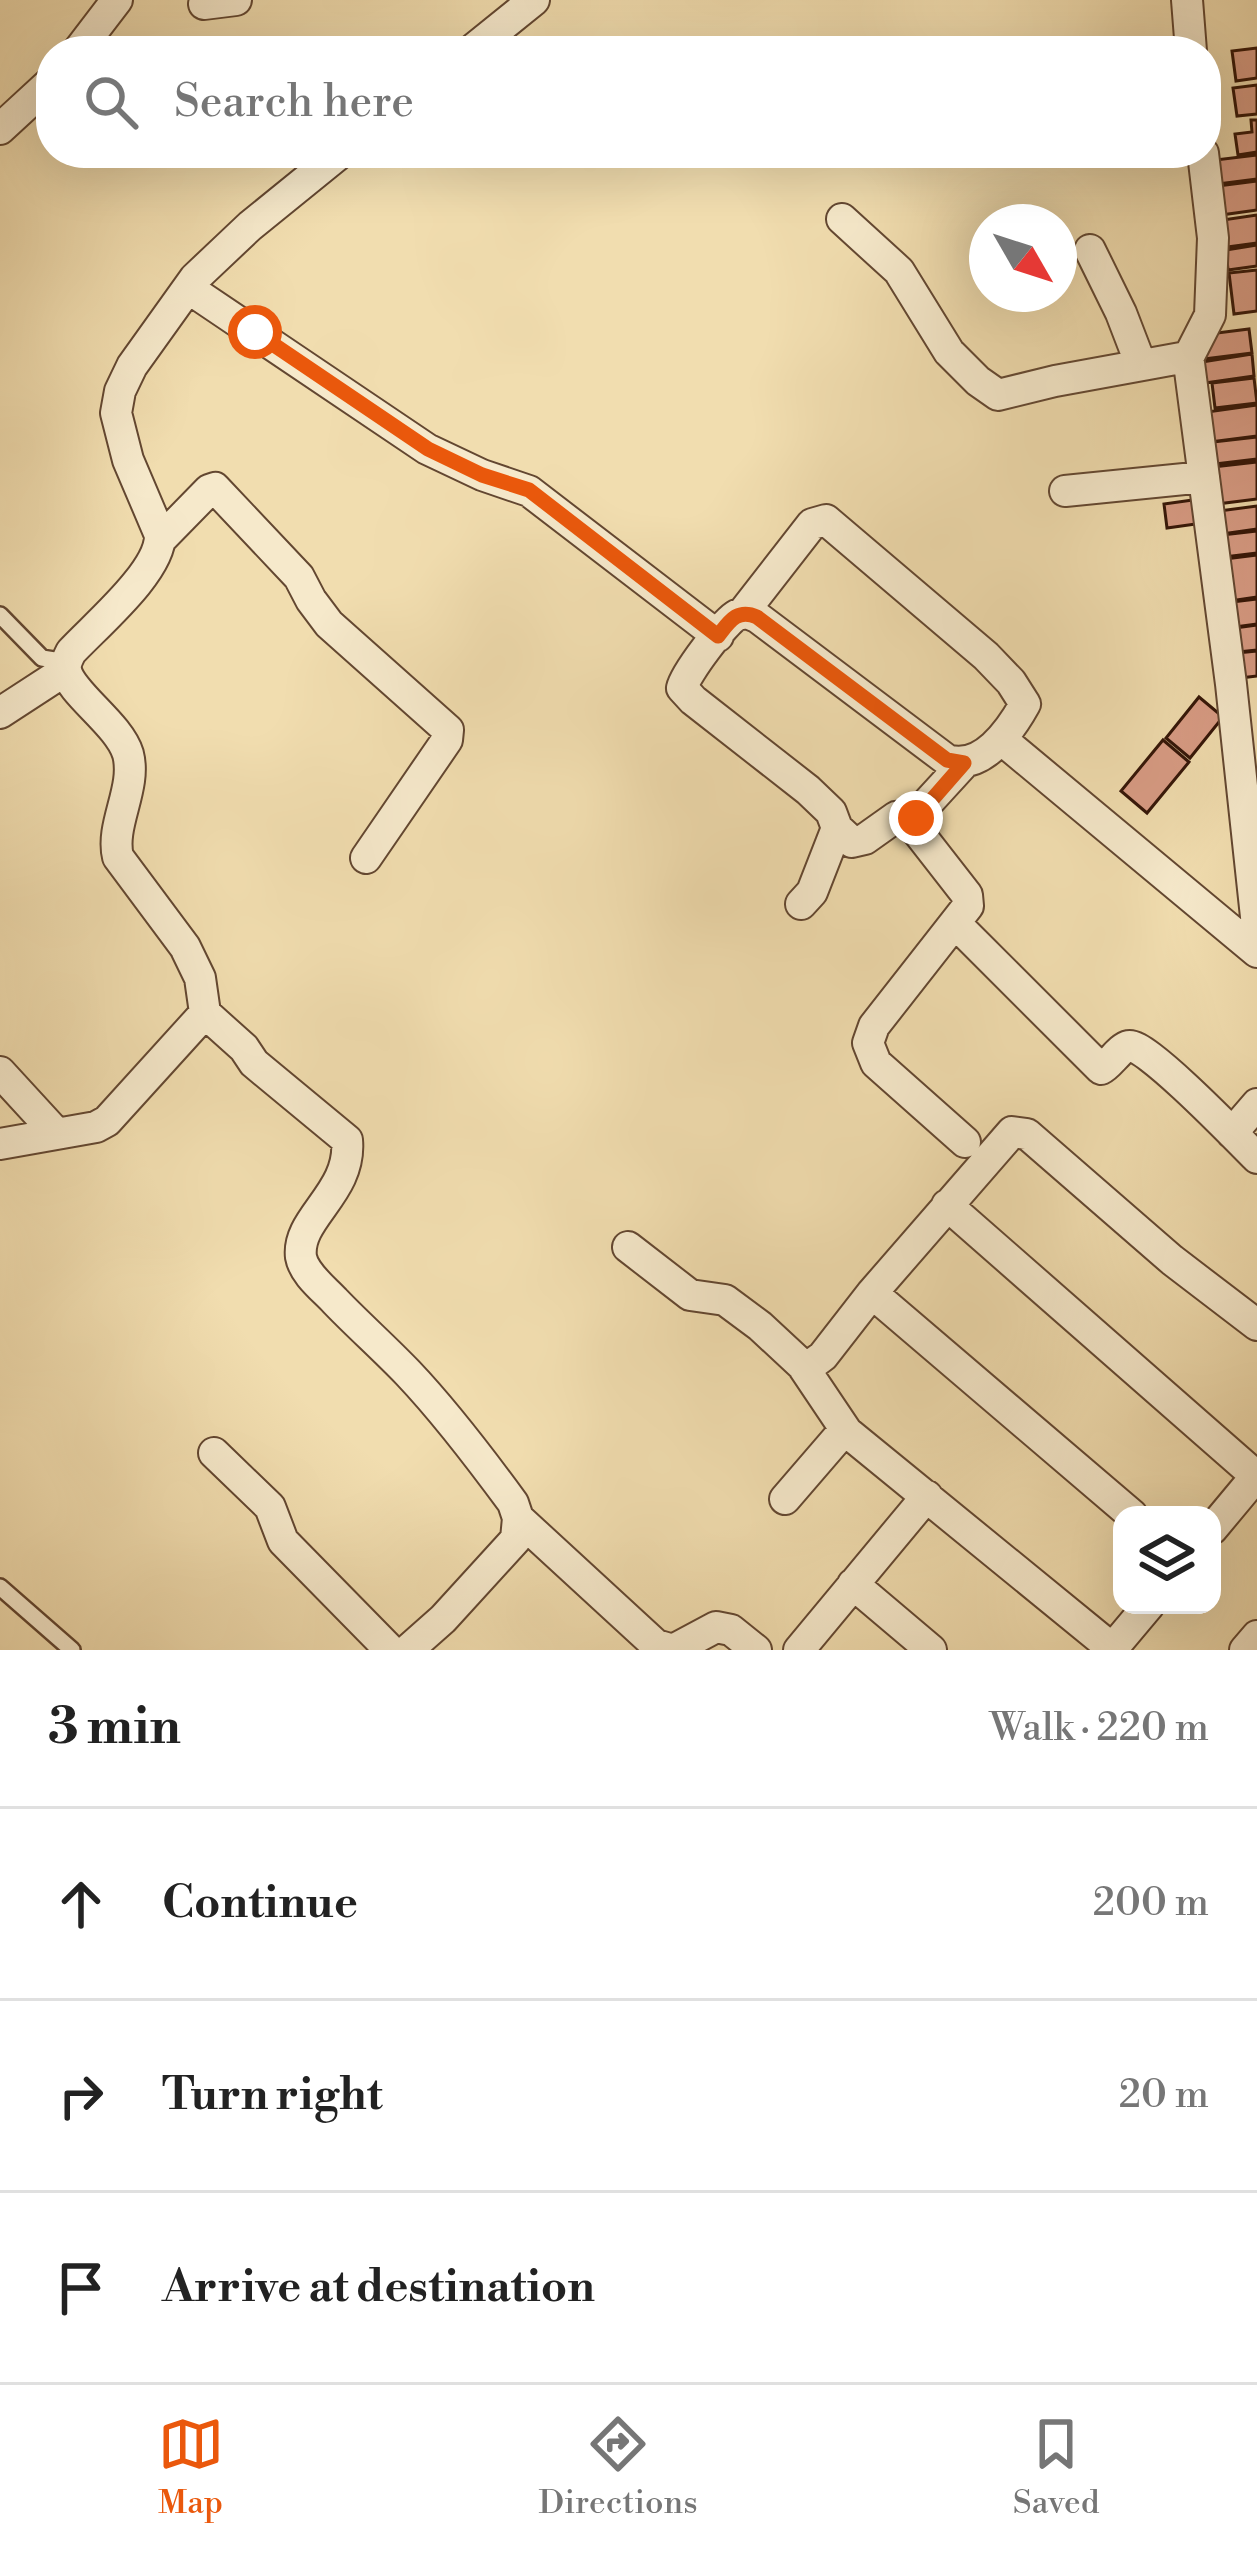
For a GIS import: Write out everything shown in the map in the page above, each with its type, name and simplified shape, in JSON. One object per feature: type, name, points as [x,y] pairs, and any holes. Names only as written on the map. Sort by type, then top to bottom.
[{"type":"street","points":[[89,36],[117,0]]},
{"type":"street","points":[[202,2],[236,0]]},
{"type":"street","points":[[489,36],[534,0]]},
{"type":"street","points":[[1187,0],[1190,36]]},
{"type":"street","points":[[0,129],[36,96]]},
{"type":"street","points":[[161,539],[128,460],[116,413],[120,391],[132,366],[195,278],[322,168]]},
{"type":"street","points":[[1186,360],[1210,315],[1213,238],[1205,168]]},
{"type":"street","points":[[842,220],[899,271],[949,352],[998,395],[1180,358],[1190,366],[1204,477],[1244,682],[1257,926]]},
{"type":"street","points":[[1090,250],[1141,365]]},
{"type":"street","points":[[188,288],[428,449],[482,475],[529,490],[718,636]]},
{"type":"street","points":[[1065,491],[1204,477]]},
{"type":"street","points":[[0,713],[66,666],[71,652],[151,567],[161,539],[215,488],[299,578],[329,624],[448,730],[447,740],[366,858]]},
{"type":"street","points":[[742,614],[812,524],[826,520],[986,656],[1024,698],[1025,704],[1001,739],[973,761],[947,760],[748,613],[734,616],[682,684],[685,692],[808,790],[852,842],[866,839],[896,817],[914,827],[968,895],[968,906],[874,1026],[868,1043],[876,1064],[965,1142]]},
{"type":"street","points":[[66,666],[128,752],[130,775],[115,844],[118,857],[185,947],[200,978],[206,1013],[254,1063],[347,1140],[344,1175],[302,1240],[304,1267],[450,1420],[513,1502],[518,1518],[516,1538],[408,1650]]},
{"type":"street","points":[[1001,739],[1257,952]]},
{"type":"street","points":[[914,827],[921,810],[964,763]]},
{"type":"street","points":[[801,904],[812,892],[837,828]]},
{"type":"street","points":[[956,923],[1101,1069],[1130,1046],[1137,1048],[1166,1069],[1257,1158]]},
{"type":"street","points":[[0,1144],[107,1121],[206,1013]]},
{"type":"street","points":[[0,1072],[56,1133]]},
{"type":"street","points":[[1232,1133],[1257,1104]]},
{"type":"street","points":[[802,1365],[823,1356],[1012,1132],[1027,1134],[1257,1325]]},
{"type":"street","points":[[947,1205],[1257,1476],[1221,1518]]},
{"type":"street","points":[[628,1247],[690,1295],[724,1300],[760,1326],[802,1365],[847,1432],[1114,1649],[1142,1614]]},
{"type":"street","points":[[872,1293],[1121,1506]]},
{"type":"street","points":[[785,1499],[847,1432]]},
{"type":"street","points":[[214,1453],[270,1507],[283,1541],[390,1650]]},
{"type":"street","points":[[799,1650],[927,1496]]},
{"type":"street","points":[[518,1518],[654,1647],[673,1650],[716,1627],[731,1630],[756,1650]]},
{"type":"street","points":[[853,1584],[931,1650]]},
{"type":"street","points":[[1245,1650],[1257,1636]]},
{"type":"lane","points":[[0,615],[42,658],[66,666]]},
{"type":"lane","points":[[0,1587],[72,1650]]},
{"type":"building","points":[[1257,48],[1257,78],[1236,81],[1232,51]]},
{"type":"building","points":[[1257,85],[1257,114],[1237,116],[1233,88]]},
{"type":"building","points":[[1251,120],[1257,120],[1257,152],[1238,155],[1235,134],[1252,132]]},
{"type":"building","points":[[1257,155],[1257,179],[1210,185],[1208,168],[1221,168],[1221,159]]},
{"type":"building","points":[[1257,181],[1257,210],[1214,216],[1210,187]]},
{"type":"building","points":[[1257,215],[1257,243],[1220,248],[1216,221]]},
{"type":"building","points":[[1257,245],[1257,266],[1228,270],[1226,250]]},
{"type":"building","points":[[1257,270],[1257,311],[1234,314],[1229,273]]},
{"type":"building","points":[[1249,329],[1252,353],[1204,359],[1201,335]]},
{"type":"building","points":[[1252,354],[1254,376],[1205,383],[1202,362]]},
{"type":"building","points":[[1254,378],[1257,403],[1215,408],[1212,383]]},
{"type":"building","points":[[1257,405],[1257,436],[1210,442],[1207,412]]},
{"type":"building","points":[[1257,437],[1257,459],[1215,464],[1213,442]]},
{"type":"building","points":[[1257,462],[1257,499],[1217,504],[1213,467]]},
{"type":"building","points":[[1207,498],[1210,522],[1167,528],[1164,504]]},
{"type":"building","points":[[1257,506],[1257,529],[1222,534],[1219,511]]},
{"type":"building","points":[[1257,531],[1257,553],[1224,557],[1222,535]]},
{"type":"building","points":[[1257,555],[1257,597],[1230,601],[1225,559]]},
{"type":"building","points":[[1257,599],[1257,624],[1235,627],[1232,602]]},
{"type":"building","points":[[1257,625],[1257,650],[1238,652],[1235,628]]},
{"type":"building","points":[[1257,651],[1257,676],[1240,678],[1237,653]]},
{"type":"building","points":[[1199,697],[1223,717],[1190,758],[1166,738]]},
{"type":"building","points":[[1163,740],[1189,762],[1147,813],[1121,791]]},
{"type":"route","points":[[255,332],[428,449],[482,475],[529,490],[718,636],[734,616],[748,613],[757,617],[947,760],[964,763],[916,818]]}]
